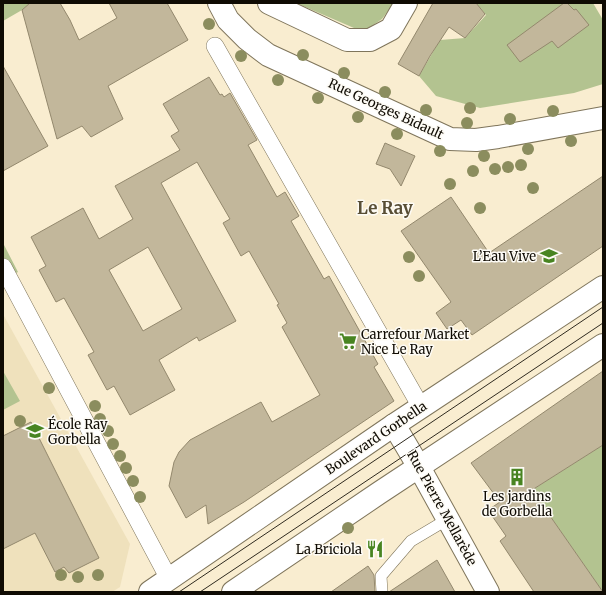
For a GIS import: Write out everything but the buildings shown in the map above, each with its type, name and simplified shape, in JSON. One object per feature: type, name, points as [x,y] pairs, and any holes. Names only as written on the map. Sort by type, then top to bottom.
[{"type":"main road","name":"Rue Georges Bidault","points":[[219,3],[228,20],[247,39],[268,55],[450,139],[476,140],[498,138],[603,118]]},
{"type":"main road","points":[[269,3],[347,40],[370,40],[391,30],[406,3]]},
{"type":"main road","name":"Boulevard Gorbella","points":[[150,592],[394,425],[603,288]]},
{"type":"main road","points":[[233,592],[603,345]]},
{"type":"main road","name":"Rue Pierre Mellarède","points":[[394,425],[488,592]]},
{"type":"street","points":[[216,46],[421,407]]},
{"type":"street","points":[[3,267],[169,579]]},
{"type":"lane","points":[[382,592],[381,576],[412,541],[448,519]]},
{"type":"shaded area","name":"École Ray Gorbella","points":[[4,316],[130,544],[120,587],[112,592],[3,592]]},
{"type":"green space","points":[[3,3],[30,3],[22,10],[3,21]]},
{"type":"green space","points":[[296,3],[394,3],[382,19],[369,28],[354,28]]},
{"type":"green space","points":[[476,3],[593,3],[603,20],[603,84],[574,93],[480,108],[436,96],[419,76],[440,40],[465,38],[486,15]]},
{"type":"green space","points":[[3,243],[18,272],[3,280]]},
{"type":"green space","points":[[3,371],[20,401],[3,410]]},
{"type":"green space","points":[[603,445],[603,592],[532,490]]},
{"type":"tram line","points":[[179,592],[603,307]]},
{"type":"tram line","points":[[200,592],[603,323]]},
{"type":"place","name":"L’Eau Vive","points":[[549,256]]},
{"type":"place","name":"Carrefour Market Nice Le Ray","points":[[348,341]]},
{"type":"place","name":"École Ray Gorbella","points":[[35,431]]},
{"type":"place","name":"Les jardins de Gorbella","points":[[517,477]]},
{"type":"place","name":"La Briciola","points":[[375,549]]},
{"type":"district","name":"Le Ray","points":[[385,208]]}]
